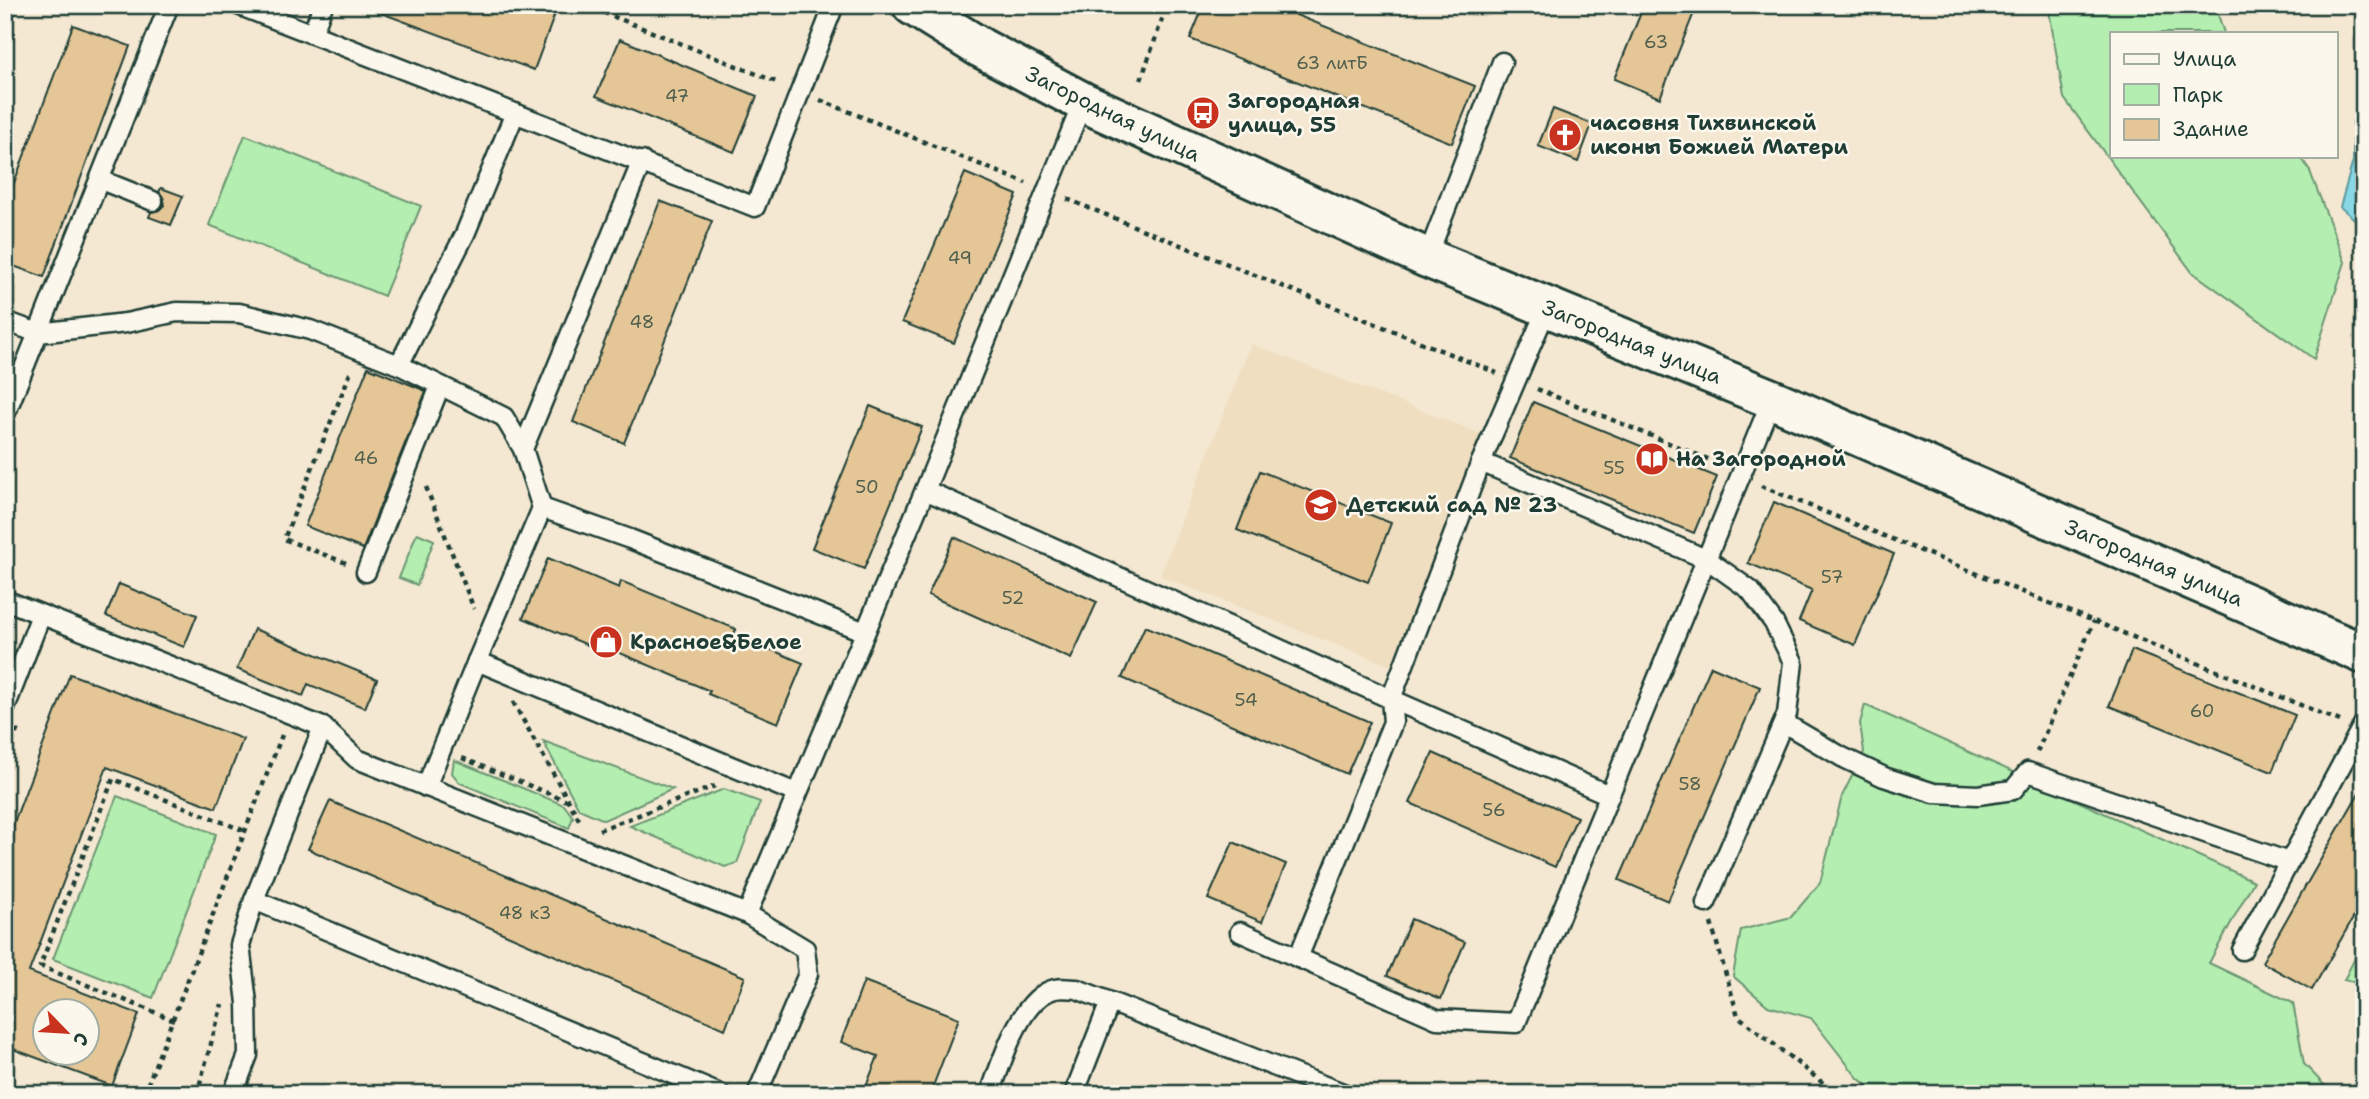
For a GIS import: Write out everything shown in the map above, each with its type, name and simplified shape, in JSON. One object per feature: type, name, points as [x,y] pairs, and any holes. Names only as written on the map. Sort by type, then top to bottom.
[{"type":"main road","name":"Загородная улица","points":[[912,5],[981,48],[1083,102],[1427,258],[1772,399],[2364,654]]},
{"type":"lane","points":[[5,415],[169,5]]},
{"type":"lane","points":[[238,5],[755,206],[834,5]]},
{"type":"lane","points":[[313,32],[323,5]]},
{"type":"lane","points":[[1427,258],[1502,62]]},
{"type":"lane","points":[[747,914],[925,490],[1083,102]]},
{"type":"lane","points":[[399,365],[466,234],[515,113]]},
{"type":"lane","points":[[523,449],[642,161]]},
{"type":"lane","points":[[101,180],[153,201]]},
{"type":"lane","points":[[1298,958],[1393,722],[1391,698],[1481,462],[1547,308]]},
{"type":"lane","points":[[5,321],[38,333],[126,323],[177,312],[239,313],[310,330],[399,365],[504,417],[523,449],[542,508],[486,640],[486,664],[442,749],[426,787]]},
{"type":"lane","points":[[366,572],[440,386]]},
{"type":"lane","points":[[1240,932],[1437,1019],[1516,1023],[1772,399]]},
{"type":"lane","points":[[1481,462],[1708,560],[1750,590],[1774,623],[1793,662],[1787,714],[1706,903]]},
{"type":"lane","points":[[925,490],[1609,795]]},
{"type":"lane","points":[[542,508],[630,538],[865,632]]},
{"type":"lane","points":[[5,600],[323,727],[357,759],[747,914],[805,949],[808,974],[757,1094]]},
{"type":"lane","points":[[5,708],[41,615]]},
{"type":"lane","points":[[486,664],[796,793]]},
{"type":"lane","points":[[1784,723],[1842,757],[1884,777],[1934,793],[1978,795],[2013,790],[2028,772],[2289,862]]},
{"type":"lane","points":[[2242,950],[2362,726]]},
{"type":"lane","points":[[233,1094],[248,1055],[247,1003],[240,945],[254,900],[323,727]]},
{"type":"lane","points":[[254,900],[720,1094]]},
{"type":"lane","points":[[990,1094],[1016,1026],[1035,1002],[1054,989],[1077,989],[1345,1094]]},
{"type":"lane","points":[[1074,1094],[1110,1002]]},
{"type":"path","points":[[585,5],[1718,462],[1741,478],[2362,726]]},
{"type":"path","points":[[1141,80],[1167,5]]},
{"type":"path","points":[[359,350],[284,539],[366,572]]},
{"type":"path","points":[[413,453],[486,640]]},
{"type":"path","points":[[2028,772],[2094,621]]},
{"type":"path","points":[[486,664],[587,835],[749,773]]},
{"type":"path","points":[[144,1094],[284,731]]},
{"type":"path","points":[[442,749],[568,801]]},
{"type":"path","points":[[174,1020],[40,966],[113,779],[245,831]]},
{"type":"path","points":[[1706,903],[1738,1016],[1837,1094]]},
{"type":"path","points":[[197,1094],[223,1002]]},
{"type":"path","points":[[5,1085],[28,1094]]},
{"type":"shaded area","name":"Детский сад № 23","points":[[1251,344],[1482,434],[1391,666],[1160,576]]},
{"type":"green space","points":[[2048,5],[2215,5],[2224,32],[2110,32],[2110,158],[2301,158],[2309,169],[2345,262],[2314,359],[2192,272],[2064,98]]},
{"type":"green space","points":[[245,135],[421,206],[384,296],[209,225]]},
{"type":"green space","points":[[417,533],[434,540],[417,585],[399,578]]},
{"type":"green space","points":[[1865,705],[2254,881],[2209,963],[2293,1003],[2304,1064],[2333,1094],[1877,1094],[1858,1078],[1811,1018],[1768,1006],[1733,976],[1741,930],[1791,917],[1820,883],[1842,796],[1864,752],[1860,723]]},
{"type":"green space","points":[[543,741],[673,789],[604,820],[579,809]]},
{"type":"green space","points":[[454,760],[564,805],[573,817],[569,828],[460,783],[452,773]]},
{"type":"green space","points":[[724,789],[760,802],[737,863],[725,867],[630,826]]},
{"type":"green space","points":[[117,796],[216,834],[153,998],[53,959]]},
{"type":"green space","points":[[2364,940],[2364,1051],[2355,1045],[2358,983],[2344,980]]},
{"type":"water","points":[[2364,113],[2364,227],[2340,207],[2353,161],[2353,121]]},
{"type":"building","points":[[368,5],[540,5],[556,11],[534,70],[368,8]]},
{"type":"building","points":[[1204,5],[1300,5],[1296,15],[1475,86],[1452,143],[1190,39]]},
{"type":"building","points":[[1644,5],[1697,5],[1660,98],[1614,79]]},
{"type":"building","points":[[73,25],[130,46],[44,277],[5,263],[5,207]]},
{"type":"building","points":[[620,39],[757,96],[734,152],[596,96]]},
{"type":"building","name":"часовня Тихвинской иконы Божией Матери","points":[[1553,109],[1592,124],[1578,162],[1538,146]]},
{"type":"building","points":[[965,173],[1017,195],[954,343],[902,322]]},
{"type":"building","points":[[161,188],[183,196],[171,225],[149,217],[151,212],[164,205],[164,199],[159,192]]},
{"type":"building","points":[[660,201],[712,221],[624,443],[573,422]]},
{"type":"building","points":[[368,367],[426,391],[363,549],[305,526]]},
{"type":"building","points":[[1533,402],[1717,477],[1694,533],[1510,458]]},
{"type":"building","points":[[870,406],[922,427],[864,569],[812,548]]},
{"type":"building","points":[[1260,471],[1391,523],[1368,582],[1237,530]]},
{"type":"building","points":[[1774,502],[1894,554],[1855,645],[1799,621],[1812,590],[1748,563]]},
{"type":"building","points":[[954,537],[1097,602],[1071,659],[928,595]]},
{"type":"building","points":[[548,558],[619,588],[621,581],[736,629],[734,634],[803,663],[778,723],[599,644],[597,649],[523,618]]},
{"type":"building","points":[[119,584],[197,615],[184,647],[106,616]]},
{"type":"building","points":[[1145,626],[1370,722],[1347,774],[1122,678]]},
{"type":"building","points":[[254,629],[377,679],[365,708],[308,684],[303,696],[237,669]]},
{"type":"building","points":[[2132,650],[2295,715],[2272,772],[2109,706]]},
{"type":"building","points":[[1711,666],[1760,687],[1668,901],[1619,880]]},
{"type":"building","points":[[70,674],[243,739],[216,808],[107,767],[29,972],[97,998],[32,998],[32,1056],[5,1046],[5,846]]},
{"type":"building","points":[[1433,753],[1577,817],[1555,867],[1410,803]]},
{"type":"building","points":[[2364,784],[2364,899],[2312,990],[2262,962]]},
{"type":"building","points":[[330,801],[745,977],[725,1029],[308,849]]},
{"type":"building","points":[[1233,842],[1286,864],[1262,922],[1208,899]]},
{"type":"building","points":[[1411,919],[1465,942],[1441,999],[1387,976]]},
{"type":"building","points":[[864,981],[959,1018],[930,1094],[863,1094],[878,1056],[841,1042]]},
{"type":"building","points":[[102,1000],[139,1014],[112,1086],[64,1068],[102,1068]]},
{"type":"place","name":"Загородная улица, 55","points":[[1203,113]]},
{"type":"place","name":"часовня Тихвинской иконы Божией Матери","points":[[1565,135]]},
{"type":"place","name":"На Загородной","points":[[1652,459]]},
{"type":"place","name":"Детский сад № 23","points":[[1321,505]]},
{"type":"place","name":"Красное&Белое","points":[[606,642]]}]
